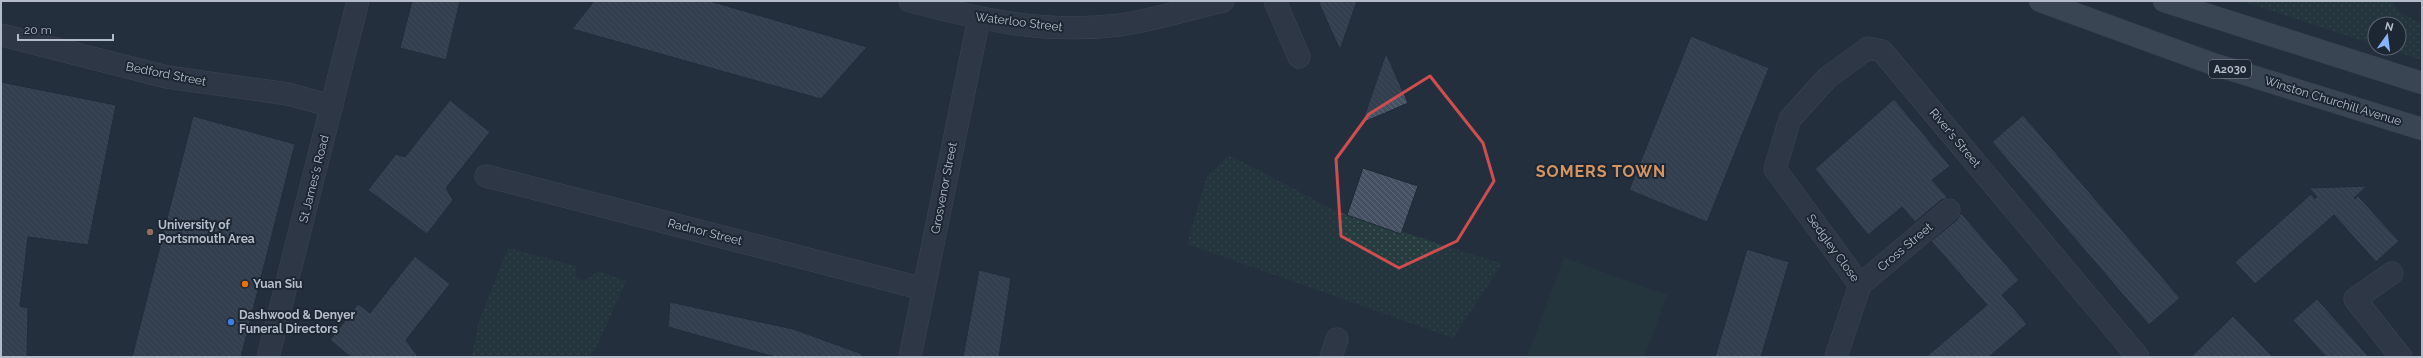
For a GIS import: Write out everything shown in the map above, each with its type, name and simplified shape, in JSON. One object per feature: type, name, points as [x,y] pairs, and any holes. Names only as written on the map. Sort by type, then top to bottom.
[{"type":"main road","name":"Winston Churchill Avenue","points":[[2040,1],[2213,64],[2422,129]]},
{"type":"main road","points":[[2164,1],[2422,83]]},
{"type":"street","name":"St James's Road","points":[[268,357],[358,1]]},
{"type":"street","name":"Waterloo Street","points":[[910,1],[979,18],[1054,29],[1120,25],[1223,1]]},
{"type":"street","points":[[1275,1],[1299,57]]},
{"type":"street","name":"Grosvenor Street","points":[[910,357],[979,18]]},
{"type":"street","name":"Bedford Street","points":[[1,35],[167,76],[288,94],[332,106]]},
{"type":"street","name":"River's Street","points":[[1775,169],[1790,119],[1827,78],[1868,48],[1882,51],[2138,357]]},
{"type":"street","name":"Sedgley Close","points":[[1775,169],[1860,285],[1836,357]]},
{"type":"street","name":"Radnor Street","points":[[486,176],[924,289]]},
{"type":"street","name":"Cross Street","points":[[1860,285],[1949,210]]},
{"type":"street","points":[[2392,273],[2355,299],[2401,357]]},
{"type":"highlighted area","points":[[1430,76],[1483,143],[1494,181],[1457,241],[1399,268],[1341,236],[1336,159],[1369,114]]},
{"type":"green space","points":[[2241,1],[2391,1],[2402,14],[2406,16],[2367,16],[2367,42]]},
{"type":"green space","points":[[2407,16],[2422,23],[2422,60],[2407,55]]},
{"type":"green space","points":[[1229,155],[1334,210],[1502,264],[1453,338],[1187,244],[1207,176]]},
{"type":"green space","points":[[508,248],[576,266],[576,277],[585,281],[598,271],[626,281],[595,350],[588,357],[472,357],[478,324]]},
{"type":"green space","points":[[1564,258],[1667,295],[1644,357],[1527,357]]},
{"type":"building","points":[[412,1],[460,1],[446,60],[400,48]]},
{"type":"building","points":[[594,1],[710,1],[867,47],[821,99],[572,29]]},
{"type":"building","points":[[1318,1],[1357,1],[1340,50]]},
{"type":"building","points":[[1691,36],[1769,68],[1707,222],[1629,190]]},
{"type":"building","points":[[1386,53],[1408,103],[1362,123]]},
{"type":"building","points":[[1,82],[116,105],[88,245],[28,237],[20,306],[28,308],[27,357],[1,357]]},
{"type":"building","points":[[1894,99],[1950,166],[1932,180],[1948,198],[1941,200],[1915,222],[1902,207],[1868,235],[1815,169]]},
{"type":"building","points":[[450,100],[490,132],[446,188],[453,200],[427,234],[368,190],[396,154],[405,157]]},
{"type":"building","points":[[2023,115],[2180,298],[2149,325],[1992,142]]},
{"type":"building","points":[[193,116],[295,144],[241,357],[132,357]]},
{"type":"building","points":[[1363,168],[1418,186],[1401,234],[1347,215]]},
{"type":"building","points":[[2367,186],[2354,198],[2355,199],[2358,196],[2399,241],[2376,262],[2334,215],[2255,284],[2235,262],[2311,194],[2315,199],[2317,197],[2309,188]]},
{"type":"building","points":[[1961,213],[2019,280],[2002,295],[2027,324],[1989,357],[1926,357],[1987,305],[1931,241],[1957,220]]},
{"type":"building","points":[[1747,249],[1789,262],[1761,357],[1715,357]]},
{"type":"building","points":[[415,256],[450,284],[406,340],[418,357],[351,357],[330,340],[358,304],[370,313]]},
{"type":"building","points":[[979,270],[1011,278],[999,357],[963,357]]},
{"type":"building","points":[[2317,299],[2369,357],[2326,357],[2293,320]]},
{"type":"building","points":[[670,302],[793,329],[862,354],[862,357],[775,357],[668,327]]},
{"type":"building","points":[[2233,316],[2273,357],[2191,357]]},
{"type":"place","name":"University of Portsmouth Area","points":[[150,232]]},
{"type":"place","name":"Yuan Siu","points":[[245,284]]},
{"type":"place","name":"Dashwood & Denyer Funeral Directors","points":[[231,322]]},
{"type":"district","name":"SOMERS TOWN","points":[[1601,171]]}]
